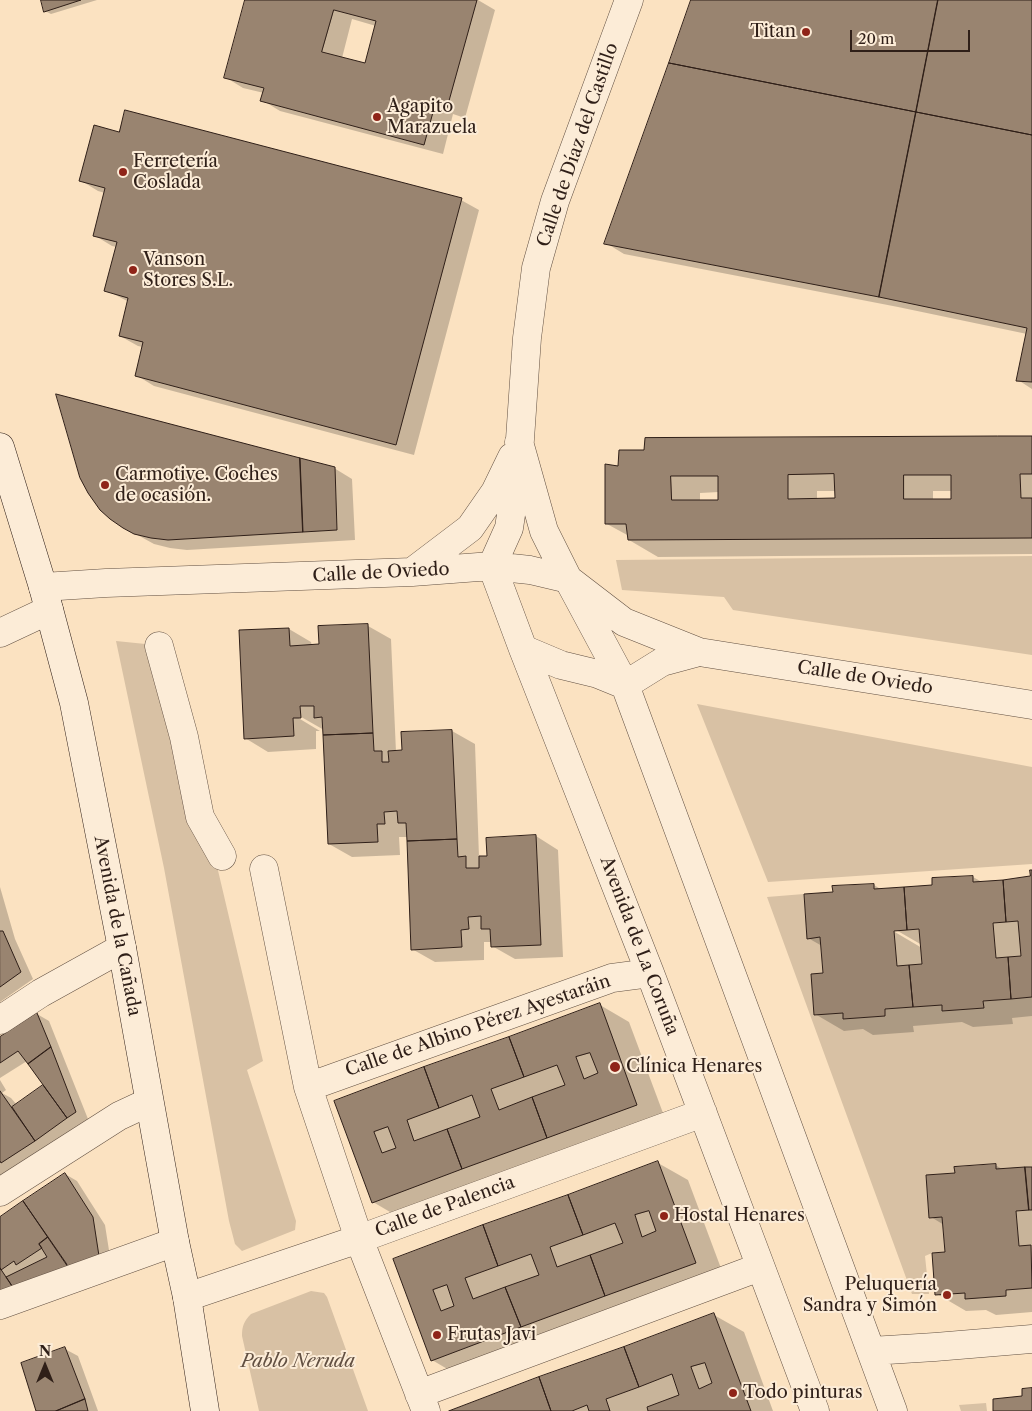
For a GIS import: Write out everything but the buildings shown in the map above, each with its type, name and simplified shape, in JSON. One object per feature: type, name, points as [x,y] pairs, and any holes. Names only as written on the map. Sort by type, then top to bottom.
[{"type":"street","name":"Calle de Díaz del Castillo","points":[[492,566],[510,528],[518,468],[527,338],[536,268],[555,201],[629,0]]},
{"type":"street","name":"Calle de Díaz del Castillo","points":[[412,572],[470,528],[495,492],[519,442]]},
{"type":"street","name":"Calle de Díaz del Castillo","points":[[519,442],[544,531],[568,579]]},
{"type":"street","name":"Avenida de la Cañada","points":[[0,447],[46,598],[74,703],[122,948],[175,1242],[187,1297],[205,1411]]},
{"type":"street","name":"Calle de Oviedo","points":[[46,598],[106,583],[412,572],[492,566],[530,570],[568,579],[624,622],[698,652],[1032,705]]},
{"type":"street","name":"Avenida de La Coruña","points":[[492,566],[650,972],[815,1411]]},
{"type":"street","points":[[568,579],[625,685],[894,1411]]},
{"type":"street","points":[[0,633],[46,598]]},
{"type":"street","points":[[159,646],[184,737],[200,817],[222,856]]},
{"type":"street","points":[[523,649],[561,665],[598,674],[625,685]]},
{"type":"street","name":"Calle de Oviedo","points":[[625,685],[662,662],[698,652]]},
{"type":"street","points":[[264,869],[308,1086],[359,1238],[422,1402],[760,1266]]},
{"type":"street","points":[[0,1020],[41,992],[122,948]]},
{"type":"street","name":"Calle de Albino Pérez Ayestaráin","points":[[308,1086],[612,978],[650,972]]},
{"type":"street","points":[[0,1192],[119,1116],[149,1102]]},
{"type":"street","name":"Calle de Palencia","points":[[187,1297],[359,1238],[703,1112]]},
{"type":"street","points":[[0,1305],[175,1242]]},
{"type":"street","points":[[871,1351],[1032,1340]]},
{"type":"green space","points":[[1032,556],[1032,655],[733,610],[724,597],[622,590],[616,560]]},
{"type":"green space","points":[[116,641],[165,646],[263,1061],[247,1070],[296,1221],[295,1230],[242,1251],[235,1244],[229,1221],[164,868]]},
{"type":"green space","points":[[697,704],[1032,767],[1032,864],[768,882]]},
{"type":"green space","points":[[804,894],[807,938],[820,937],[823,973],[811,974],[814,1014],[843,1013],[843,1019],[885,1016],[885,1009],[942,1005],[942,1011],[983,1008],[983,1001],[1032,997],[1032,1167],[996,1169],[995,1164],[955,1167],[955,1173],[926,1175],[929,1218],[942,1217],[945,1252],[932,1253],[925,1256],[929,1294],[912,1294],[767,897]]},
{"type":"green space","name":"Pablo Neruda","points":[[311,1291],[324,1293],[327,1297],[368,1411],[259,1411],[242,1336],[244,1324],[251,1314]]},
{"type":"green space","points":[[986,1403],[987,1411],[961,1411],[959,1405]]},
{"type":"place","name":"Titan","points":[[806,32]]},
{"type":"place","name":"Agapito Marazuela","points":[[377,117]]},
{"type":"place","name":"Ferretería Coslada","points":[[123,172]]},
{"type":"place","name":"Vanson Stores S.L.","points":[[133,270]]},
{"type":"place","name":"Carmotive. Coches de ocasión.","points":[[105,485]]},
{"type":"place","name":"Clínica Henares","points":[[615,1067]]},
{"type":"place","name":"Hostal Henares","points":[[664,1216]]},
{"type":"place","name":"Peluquería Sandra y Simón","points":[[947,1295]]},
{"type":"place","name":"Frutas Javi","points":[[437,1335]]},
{"type":"place","name":"Todo pinturas","points":[[733,1393]]}]
